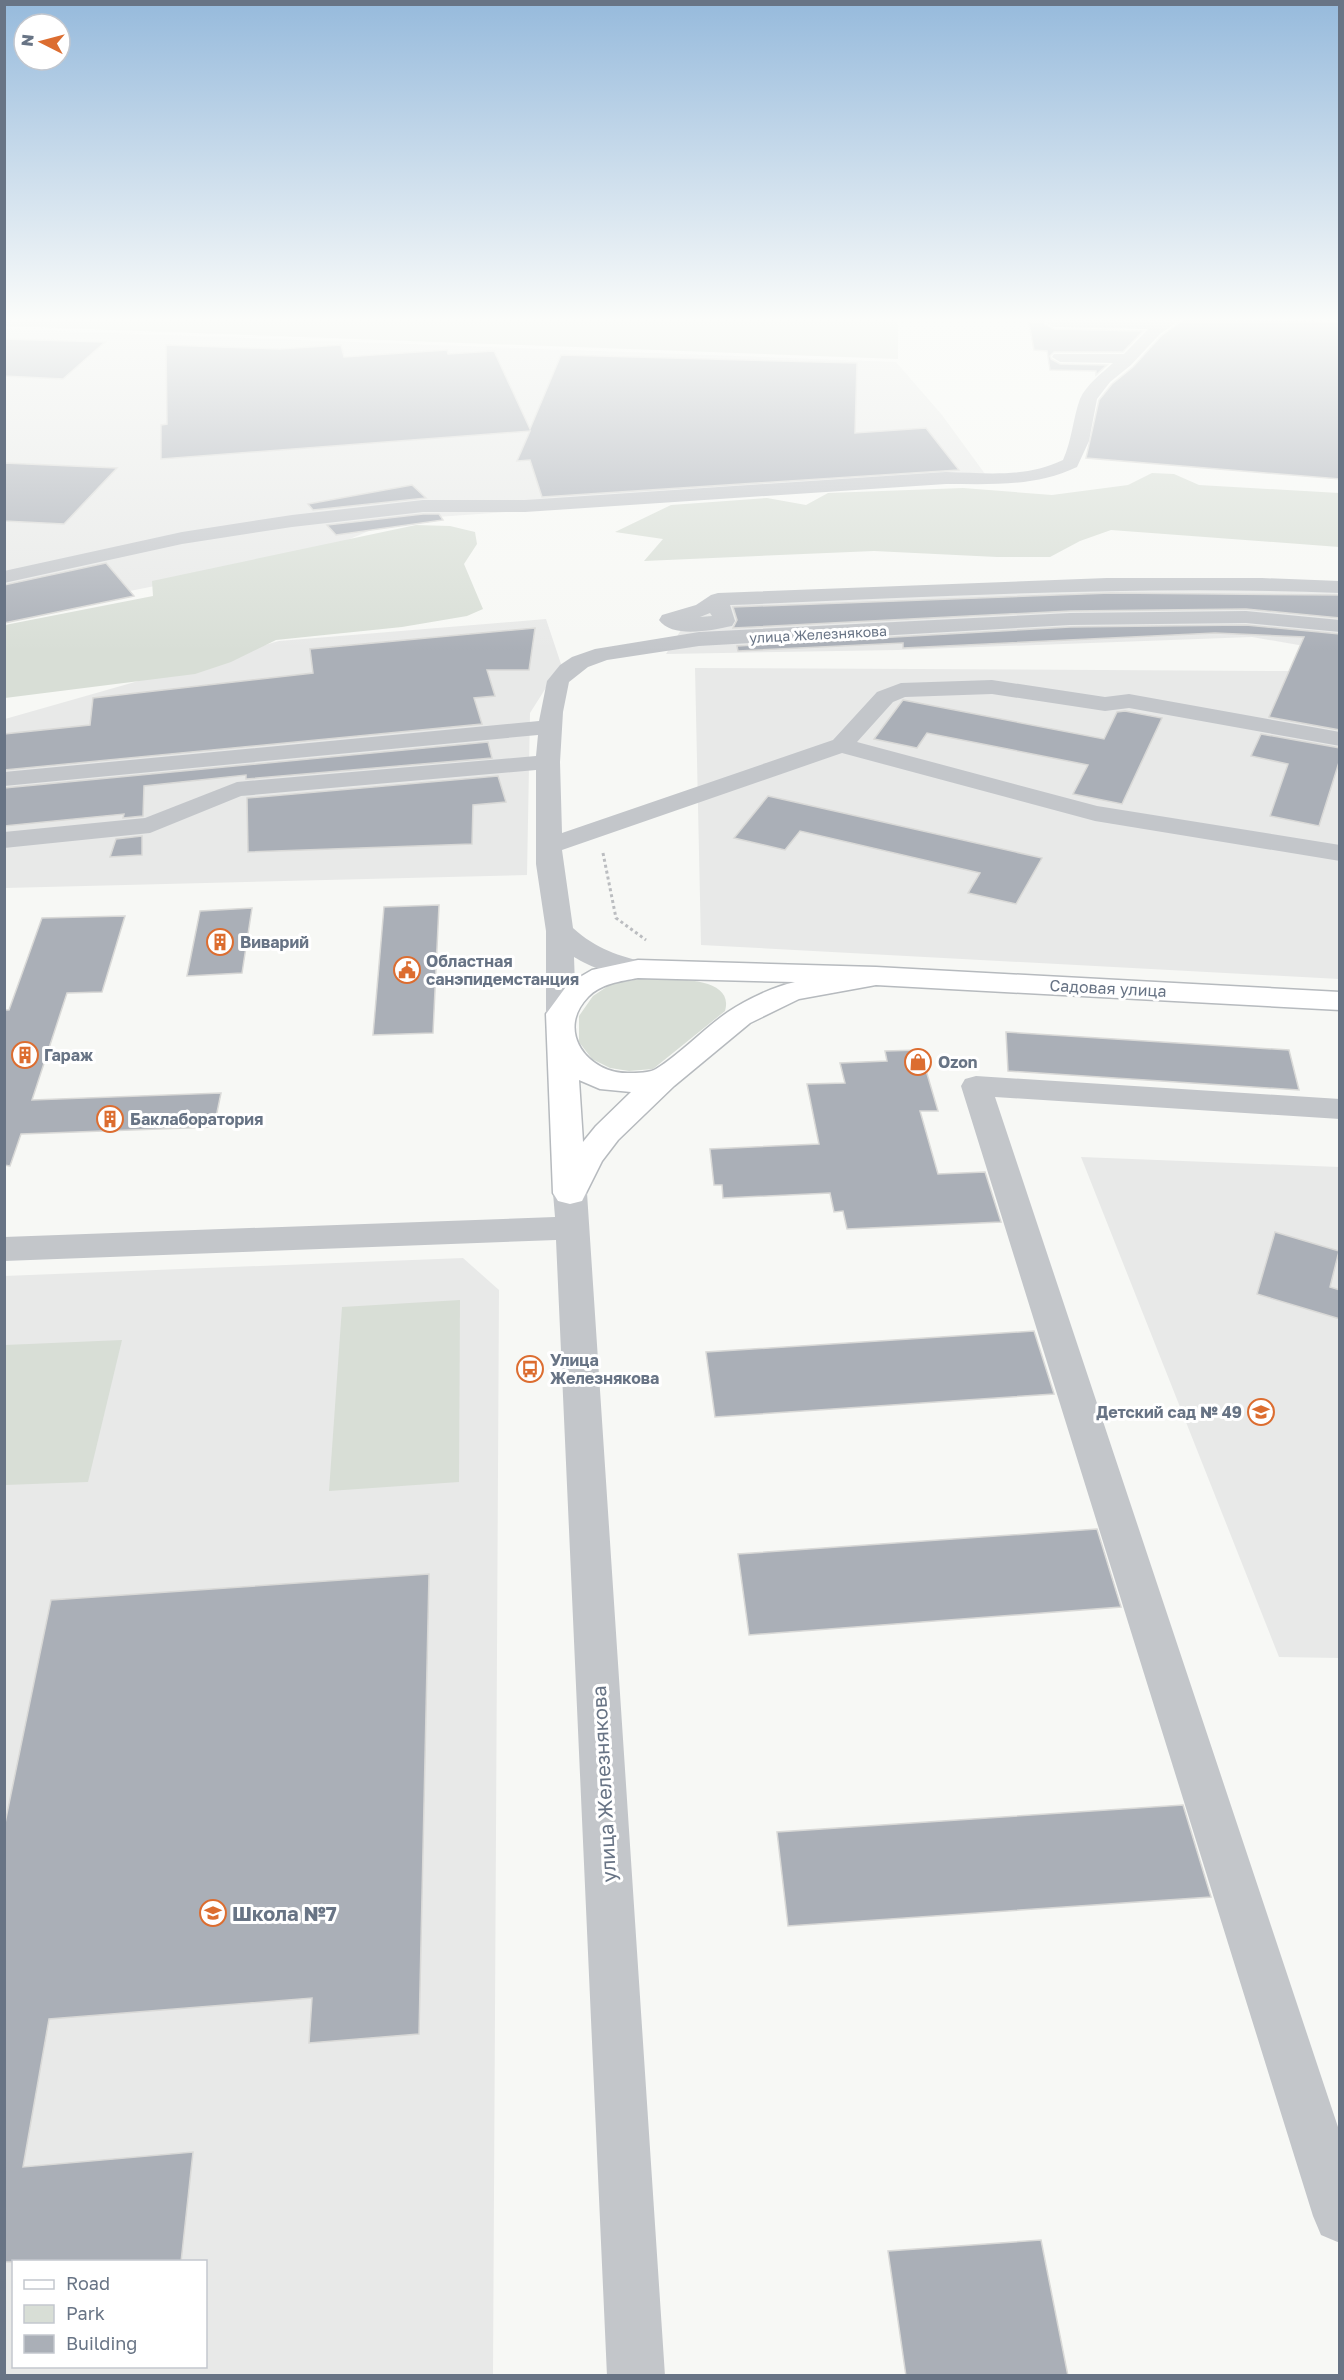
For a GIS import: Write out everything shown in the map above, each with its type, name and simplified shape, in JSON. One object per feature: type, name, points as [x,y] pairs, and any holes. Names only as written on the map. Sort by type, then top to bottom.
[{"type":"main road","points":[[663,1079],[628,1083],[600,1078],[578,1066],[561,1045],[561,1014],[578,990],[602,976],[638,969],[876,976]]},
{"type":"main road","points":[[698,970],[724,979],[738,992],[743,1003],[740,1017]]},
{"type":"main road","points":[[571,1210],[588,1158],[608,1133],[663,1079],[740,1017],[790,992],[830,982],[876,976]]},
{"type":"main road","name":"Садовая улица","points":[[876,976],[1340,1000]]},
{"type":"main road","name":"улица Железнякова","points":[[561,1045],[571,1210]]},
{"type":"street","points":[[4,577],[182,538],[292,521],[423,506],[525,506],[946,478],[991,479],[1047,475],[1071,463],[1082,430]]},
{"type":"street","points":[[718,599],[1026,586],[1249,582],[1340,587]]},
{"type":"street","points":[[1249,582],[1263,599],[1340,607]]},
{"type":"street","name":"улица Железнякова","points":[[561,1014],[560,931],[549,864],[548,762],[551,712],[558,681],[580,662],[603,654],[699,639],[1070,620],[1182,616],[1285,619],[1340,626]]},
{"type":"street","points":[[549,846],[841,745],[885,697],[901,690],[992,687],[1105,704],[1129,701],[1340,739]]},
{"type":"street","points":[[4,779],[551,727]]},
{"type":"street","points":[[841,745],[1095,813],[1340,853]]},
{"type":"street","points":[[4,840],[150,825],[237,789],[548,762]]},
{"type":"street","points":[[560,931],[577,948],[601,962],[638,969]]},
{"type":"street","points":[[1340,1109],[976,1086],[1340,2216]]},
{"type":"street","points":[[4,1249],[571,1210]]},
{"type":"street","name":"улица Железнякова","points":[[571,1210],[636,2376]]},
{"type":"path","points":[[603,852],[616,918],[641,938],[651,941]]},
{"type":"shaded area","points":[[5,430],[953,430],[988,478],[395,520],[314,554],[5,616]]},
{"type":"shaded area","points":[[1339,584],[1339,652],[1252,637],[898,650],[666,654],[689,617],[723,597]]},
{"type":"shaded area","points":[[546,619],[561,664],[530,713],[527,875],[5,888],[5,719],[279,641]]},
{"type":"shaded area","points":[[695,668],[1293,671],[1339,680],[1339,979],[701,945]]},
{"type":"shaded area","name":"Детский сад № 49","points":[[1081,1157],[1339,1167],[1339,1658],[1279,1657]]},
{"type":"shaded area","points":[[463,1258],[499,1290],[493,2375],[5,2375],[4,1276]]},
{"type":"green space","points":[[1152,473],[1174,474],[1199,485],[1339,493],[1339,547],[1111,530],[1080,541],[1050,557],[997,557],[874,551],[644,561],[663,539],[615,532],[671,505],[767,498],[806,505],[828,493],[963,488],[1052,495],[1128,485]]},
{"type":"green space","points":[[416,525],[450,526],[475,532],[477,544],[464,564],[483,609],[467,616],[402,627],[276,640],[231,662],[195,674],[5,698],[5,625],[153,596],[152,581]]},
{"type":"green space","points":[[640,979],[695,981],[709,984],[719,990],[725,999],[725,1011],[653,1069],[629,1071],[610,1068],[592,1059],[579,1042],[579,1016],[593,996],[611,984]]},
{"type":"green space","points":[[460,1300],[459,1482],[329,1491],[342,1307]]},
{"type":"green space","points":[[122,1340],[88,1482],[5,1485],[5,1345]]},
{"type":"building","points":[[161,430],[855,430],[855,433],[928,430],[959,470],[542,497],[530,460],[517,461],[530,431],[161,459]]},
{"type":"building","points":[[1092,430],[1340,430],[1340,479],[1086,458]]},
{"type":"building","points":[[4,463],[117,468],[64,524],[4,521]]},
{"type":"building","points":[[412,485],[426,498],[313,510],[308,504]]},
{"type":"building","points":[[439,514],[443,520],[336,535],[327,525]]},
{"type":"building","points":[[106,563],[134,596],[4,623],[4,585]]},
{"type":"building","points":[[1111,593],[1340,595],[1340,618],[1246,609],[1070,611],[733,628],[737,620],[733,607]]},
{"type":"building","points":[[1246,625],[1340,634],[1340,730],[1269,717],[1304,637],[1215,633],[903,648],[903,643],[738,651],[737,646],[1070,627]]},
{"type":"building","points":[[535,628],[529,670],[487,670],[495,696],[474,698],[482,724],[4,770],[4,734],[90,725],[93,698],[313,673],[310,649]]},
{"type":"building","points":[[903,700],[1104,739],[1117,712],[1125,711],[1162,718],[1122,804],[1073,794],[1088,765],[927,733],[917,748],[874,739]]},
{"type":"building","points":[[1261,734],[1340,748],[1340,759],[1319,826],[1270,816],[1288,764],[1251,756]]},
{"type":"building","points":[[488,742],[492,758],[246,779],[246,775],[144,786],[143,816],[123,818],[124,814],[4,826],[4,788]]},
{"type":"building","points":[[498,776],[506,802],[473,805],[472,844],[248,852],[247,798]]},
{"type":"building","points":[[768,796],[1042,858],[1016,904],[968,893],[980,873],[800,831],[785,850],[734,838]]},
{"type":"building","points":[[142,836],[142,855],[110,857],[116,839]]},
{"type":"building","name":"Областная санэпидемстанция","points":[[439,905],[433,1033],[373,1035],[384,907]]},
{"type":"building","name":"Виварий","points":[[252,908],[242,973],[187,976],[200,911]]},
{"type":"building","points":[[125,916],[102,992],[67,993],[32,1100],[221,1093],[214,1127],[21,1134],[10,1166],[4,1165],[4,1010],[9,1010],[42,918]]},
{"type":"building","points":[[1006,1032],[1289,1050],[1299,1090],[1008,1071]]},
{"type":"building","points":[[920,1050],[938,1111],[920,1111],[938,1174],[985,1172],[1001,1222],[847,1229],[843,1211],[834,1212],[830,1193],[723,1198],[722,1185],[714,1185],[710,1149],[819,1144],[807,1084],[845,1083],[840,1063],[887,1061],[885,1051]]},
{"type":"building","points":[[1275,1232],[1339,1251],[1330,1287],[1340,1290],[1340,1319],[1257,1294]]},
{"type":"building","points":[[1034,1331],[1054,1394],[715,1417],[706,1352]]},
{"type":"building","points":[[1097,1529],[1121,1607],[749,1635],[738,1554]]},
{"type":"building","name":"Школа №7","points":[[429,1574],[419,2034],[309,2043],[312,1998],[49,2019],[23,2167],[193,2152],[181,2260],[12,2260],[12,2262],[4,2262],[4,1828],[51,1600]]},
{"type":"building","points":[[1183,1805],[1211,1897],[788,1926],[777,1832]]},
{"type":"building","points":[[1041,2240],[1068,2376],[906,2376],[888,2251]]},
{"type":"place","name":"Виварий","points":[[220,942]]},
{"type":"place","name":"Областная санэпидемстанция","points":[[407,970]]},
{"type":"place","name":"Гараж","points":[[25,1055]]},
{"type":"place","name":"Ozon","points":[[918,1062]]},
{"type":"place","name":"Баклаборатория","points":[[110,1119]]},
{"type":"place","name":"Улица Железнякова","points":[[530,1369]]},
{"type":"place","name":"Детский сад № 49","points":[[1261,1412]]},
{"type":"place","name":"Школа №7","points":[[213,1913]]}]
